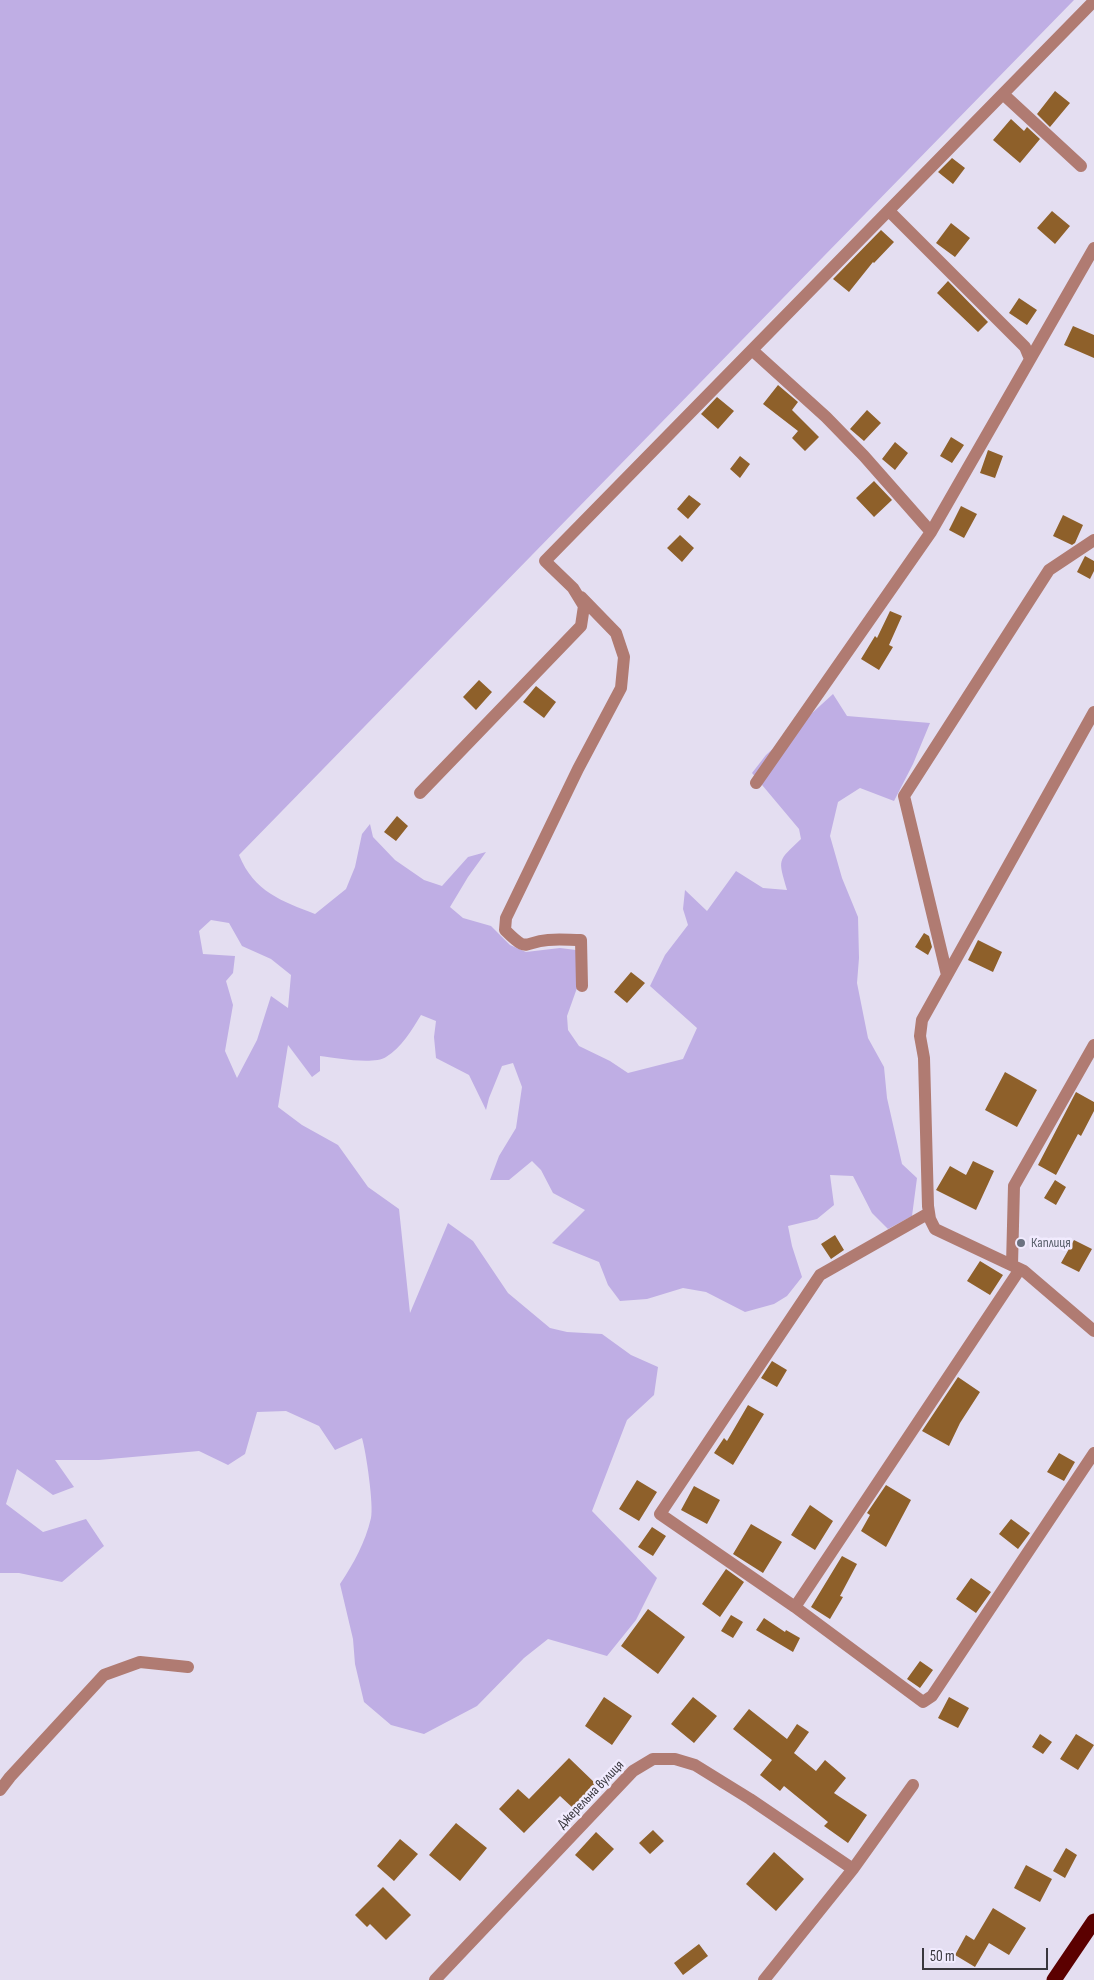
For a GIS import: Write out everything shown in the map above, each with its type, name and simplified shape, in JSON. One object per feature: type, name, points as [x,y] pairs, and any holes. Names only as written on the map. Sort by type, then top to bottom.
[{"type":"highway","points":[[1054,1980],[1094,1921]]},
{"type":"street","points":[[582,986],[581,940],[546,940],[527,946],[517,942],[505,930],[506,918],[578,769],[621,688],[624,657],[616,633],[545,561],[1094,1]]},
{"type":"street","points":[[1003,94],[1081,166]]},
{"type":"street","points":[[889,210],[1025,347],[1030,359]]},
{"type":"street","points":[[756,783],[931,532],[1094,248]]},
{"type":"street","points":[[752,350],[826,416],[931,532]]},
{"type":"street","points":[[947,975],[904,796],[1049,570],[1094,540]]},
{"type":"street","points":[[420,793],[581,626],[584,606],[573,588]]},
{"type":"street","points":[[1094,712],[922,1020],[920,1036],[924,1058],[929,1213],[935,1228],[1016,1267],[1094,1331]]},
{"type":"street","points":[[795,1607],[1016,1267],[1014,1186],[1094,1045]]},
{"type":"street","points":[[929,1213],[820,1274],[660,1514],[795,1607],[923,1702],[932,1696],[1094,1453]]},
{"type":"street","points":[[0,1790],[104,1675],[140,1662],[188,1667]]},
{"type":"street","name":"Джерельна вулиця","points":[[435,1980],[633,1771],[653,1759],[675,1759],[696,1765],[853,1869]]},
{"type":"street","points":[[771,1978],[913,1785]]},
{"type":"shaded area","points":[[0,0],[1074,0],[239,855],[245,868],[270,894],[315,914],[346,889],[355,867],[362,834],[370,824],[373,837],[395,860],[424,880],[442,886],[468,857],[486,852],[450,907],[463,918],[491,926],[510,945],[526,952],[560,948],[576,950],[577,988],[567,1016],[568,1030],[579,1046],[610,1061],[628,1073],[683,1059],[697,1028],[650,986],[665,955],[688,925],[683,909],[685,890],[707,911],[736,871],[763,888],[787,890],[782,872],[782,861],[787,852],[801,839],[799,829],[752,773],[766,755],[833,694],[847,716],[930,723],[913,764],[894,801],[860,788],[838,802],[830,836],[842,878],[858,917],[859,958],[857,983],[868,1038],[884,1067],[887,1098],[902,1164],[917,1178],[912,1216],[888,1229],[872,1213],[853,1176],[830,1175],[834,1205],[817,1219],[788,1226],[802,1277],[787,1296],[774,1304],[745,1312],[706,1292],[683,1288],[647,1299],[620,1301],[608,1285],[599,1262],[552,1243],[585,1210],[553,1193],[541,1170],[532,1161],[509,1180],[490,1180],[499,1156],[516,1128],[522,1087],[513,1063],[502,1066],[486,1110],[469,1075],[436,1058],[434,1037],[436,1021],[421,1015],[401,1044],[386,1057],[364,1061],[320,1056],[320,1071],[312,1077],[288,1045],[278,1107],[302,1125],[338,1145],[368,1187],[399,1209],[410,1313],[448,1223],[473,1241],[508,1293],[550,1328],[567,1332],[602,1334],[631,1355],[658,1367],[654,1395],[627,1420],[592,1511],[657,1578],[636,1620],[607,1656],[548,1639],[524,1658],[477,1706],[424,1734],[391,1725],[364,1702],[355,1664],[353,1639],[340,1584],[366,1536],[372,1512],[366,1454],[362,1438],[335,1450],[319,1426],[286,1411],[257,1412],[245,1454],[228,1465],[199,1451],[99,1460],[55,1460],[74,1487],[53,1495],[17,1469],[6,1504],[43,1532],[86,1519],[104,1546],[62,1582],[19,1573],[0,1573]],"holes":[[[211,920],[229,923],[242,946],[271,959],[291,975],[288,1008],[271,996],[257,1040],[237,1078],[225,1051],[233,1005],[226,981],[233,973],[235,956],[203,954],[199,931]]]},
{"type":"building","points":[[1055,91],[1070,103],[1050,127],[1037,114]]},
{"type":"building","points":[[1011,119],[1024,131],[1027,127],[1040,139],[1020,163],[993,140]]},
{"type":"building","points":[[952,158],[965,168],[953,184],[938,172]]},
{"type":"building","points":[[1052,211],[1070,226],[1055,244],[1037,228]]},
{"type":"building","points":[[951,223],[970,238],[955,257],[936,243]]},
{"type":"building","points":[[881,230],[894,242],[873,262],[849,292],[833,279]]},
{"type":"building","points":[[948,281],[988,322],[978,332],[937,293]]},
{"type":"building","points":[[1019,298],[1037,310],[1027,325],[1009,313]]},
{"type":"building","points":[[1073,326],[1094,335],[1094,358],[1064,345]]},
{"type":"building","points":[[778,385],[798,402],[792,410],[819,437],[805,451],[792,438],[798,431],[763,404]]},
{"type":"building","points":[[717,397],[734,411],[718,429],[701,414]]},
{"type":"building","points":[[867,410],[881,423],[864,441],[850,429]]},
{"type":"building","points":[[951,437],[964,445],[952,463],[940,456]]},
{"type":"building","points":[[895,442],[908,453],[895,470],[882,459]]},
{"type":"building","points":[[988,450],[1003,456],[995,478],[980,473]]},
{"type":"building","points":[[740,456],[750,464],[740,478],[730,469]]},
{"type":"building","points":[[874,481],[892,500],[874,517],[856,498]]},
{"type":"building","points":[[689,495],[701,504],[688,519],[677,509]]},
{"type":"building","points":[[961,506],[977,514],[964,538],[949,530]]},
{"type":"building","points":[[1063,515],[1083,525],[1075,543],[1072,545],[1053,536]]},
{"type":"building","points":[[680,535],[694,548],[682,562],[667,548]]},
{"type":"building","points":[[1085,556],[1094,561],[1094,571],[1090,579],[1077,572]]},
{"type":"building","points":[[890,611],[902,616],[889,645],[893,647],[879,670],[861,659],[875,636],[877,638]]},
{"type":"building","points":[[479,680],[492,692],[476,710],[463,697]]},
{"type":"building","points":[[536,686],[556,702],[544,718],[523,702]]},
{"type":"building","points":[[397,816],[408,826],[396,841],[384,832]]},
{"type":"building","points":[[924,933],[929,936],[932,947],[928,955],[915,947]]},
{"type":"building","points":[[978,940],[1002,952],[993,972],[968,960]]},
{"type":"building","points":[[631,972],[645,983],[627,1003],[614,992]]},
{"type":"building","points":[[1005,1072],[1037,1090],[1017,1127],[985,1110]]},
{"type":"building","points":[[1076,1092],[1094,1102],[1094,1111],[1081,1136],[1078,1134],[1056,1175],[1038,1165]]},
{"type":"building","points":[[973,1161],[994,1171],[976,1210],[936,1190],[950,1166],[966,1175]]},
{"type":"building","points":[[1055,1180],[1066,1187],[1056,1205],[1044,1198]]},
{"type":"building","points":[[835,1235],[844,1250],[831,1259],[821,1244]]},
{"type":"building","points":[[1074,1240],[1092,1249],[1079,1272],[1061,1263]]},
{"type":"building","points":[[980,1261],[1003,1275],[990,1295],[967,1281]]},
{"type":"building","points":[[772,1361],[787,1370],[777,1387],[761,1378]]},
{"type":"building","points":[[958,1377],[980,1392],[960,1423],[949,1446],[922,1431]]},
{"type":"building","points":[[748,1405],[764,1414],[733,1465],[714,1453],[724,1438],[727,1441]]},
{"type":"building","points":[[1059,1453],[1075,1462],[1064,1481],[1047,1472]]},
{"type":"building","points":[[637,1480],[657,1492],[639,1521],[619,1509]]},
{"type":"building","points":[[886,1485],[911,1500],[886,1547],[861,1531],[870,1515],[867,1513]]},
{"type":"building","points":[[694,1486],[720,1500],[707,1524],[681,1510]]},
{"type":"building","points":[[810,1505],[833,1521],[815,1550],[791,1535]]},
{"type":"building","points":[[1011,1519],[1030,1533],[1018,1549],[999,1534]]},
{"type":"building","points":[[751,1524],[782,1542],[763,1573],[733,1554]]},
{"type":"building","points":[[652,1527],[666,1536],[653,1556],[638,1547]]},
{"type":"building","points":[[842,1556],[857,1564],[840,1596],[843,1597],[830,1619],[811,1607]]},
{"type":"building","points":[[726,1569],[744,1582],[720,1617],[702,1604]]},
{"type":"building","points":[[971,1578],[991,1592],[976,1613],[956,1599]]},
{"type":"building","points":[[648,1609],[685,1637],[658,1674],[621,1646]]},
{"type":"building","points":[[731,1615],[743,1622],[733,1638],[721,1631]]},
{"type":"building","points":[[764,1618],[785,1632],[786,1630],[800,1638],[793,1652],[756,1630]]},
{"type":"building","points":[[920,1661],[933,1670],[920,1688],[907,1679]]},
{"type":"building","points":[[604,1697],[632,1716],[612,1745],[585,1726]]},
{"type":"building","points":[[693,1697],[717,1716],[694,1743],[671,1724]]},
{"type":"building","points":[[949,1697],[969,1708],[958,1728],[938,1718]]},
{"type":"building","points":[[749,1709],[787,1739],[797,1724],[809,1732],[794,1753],[816,1771],[825,1760],[846,1778],[834,1793],[867,1815],[848,1843],[824,1826],[828,1822],[784,1786],[780,1791],[760,1775],[772,1760],[733,1729]]},
{"type":"building","points":[[1040,1734],[1052,1742],[1043,1754],[1032,1747]]},
{"type":"building","points":[[1076,1734],[1094,1745],[1078,1770],[1060,1759]]},
{"type":"building","points":[[569,1758],[597,1785],[574,1809],[560,1796],[524,1833],[499,1809],[518,1789],[529,1799]]},
{"type":"building","points":[[456,1823],[487,1848],[460,1881],[429,1855]]},
{"type":"building","points":[[653,1830],[664,1841],[650,1854],[639,1843]]},
{"type":"building","points":[[596,1832],[614,1849],[593,1871],[575,1855]]},
{"type":"building","points":[[400,1839],[418,1854],[394,1881],[377,1866]]},
{"type":"building","points":[[1066,1848],[1077,1855],[1065,1878],[1053,1871]]},
{"type":"building","points":[[774,1852],[804,1879],[776,1911],[746,1884]]},
{"type":"building","points":[[1026,1865],[1052,1879],[1040,1902],[1014,1888]]},
{"type":"building","points":[[383,1887],[411,1915],[386,1940],[370,1924],[367,1927],[355,1915]]},
{"type":"building","points":[[993,1908],[1026,1928],[1009,1955],[989,1943],[975,1967],[955,1955],[966,1935],[974,1940]]},
{"type":"building","points":[[699,1944],[708,1956],[683,1975],[674,1963]]},
{"type":"place","name":"Каплиця","points":[[1021,1243]]}]
